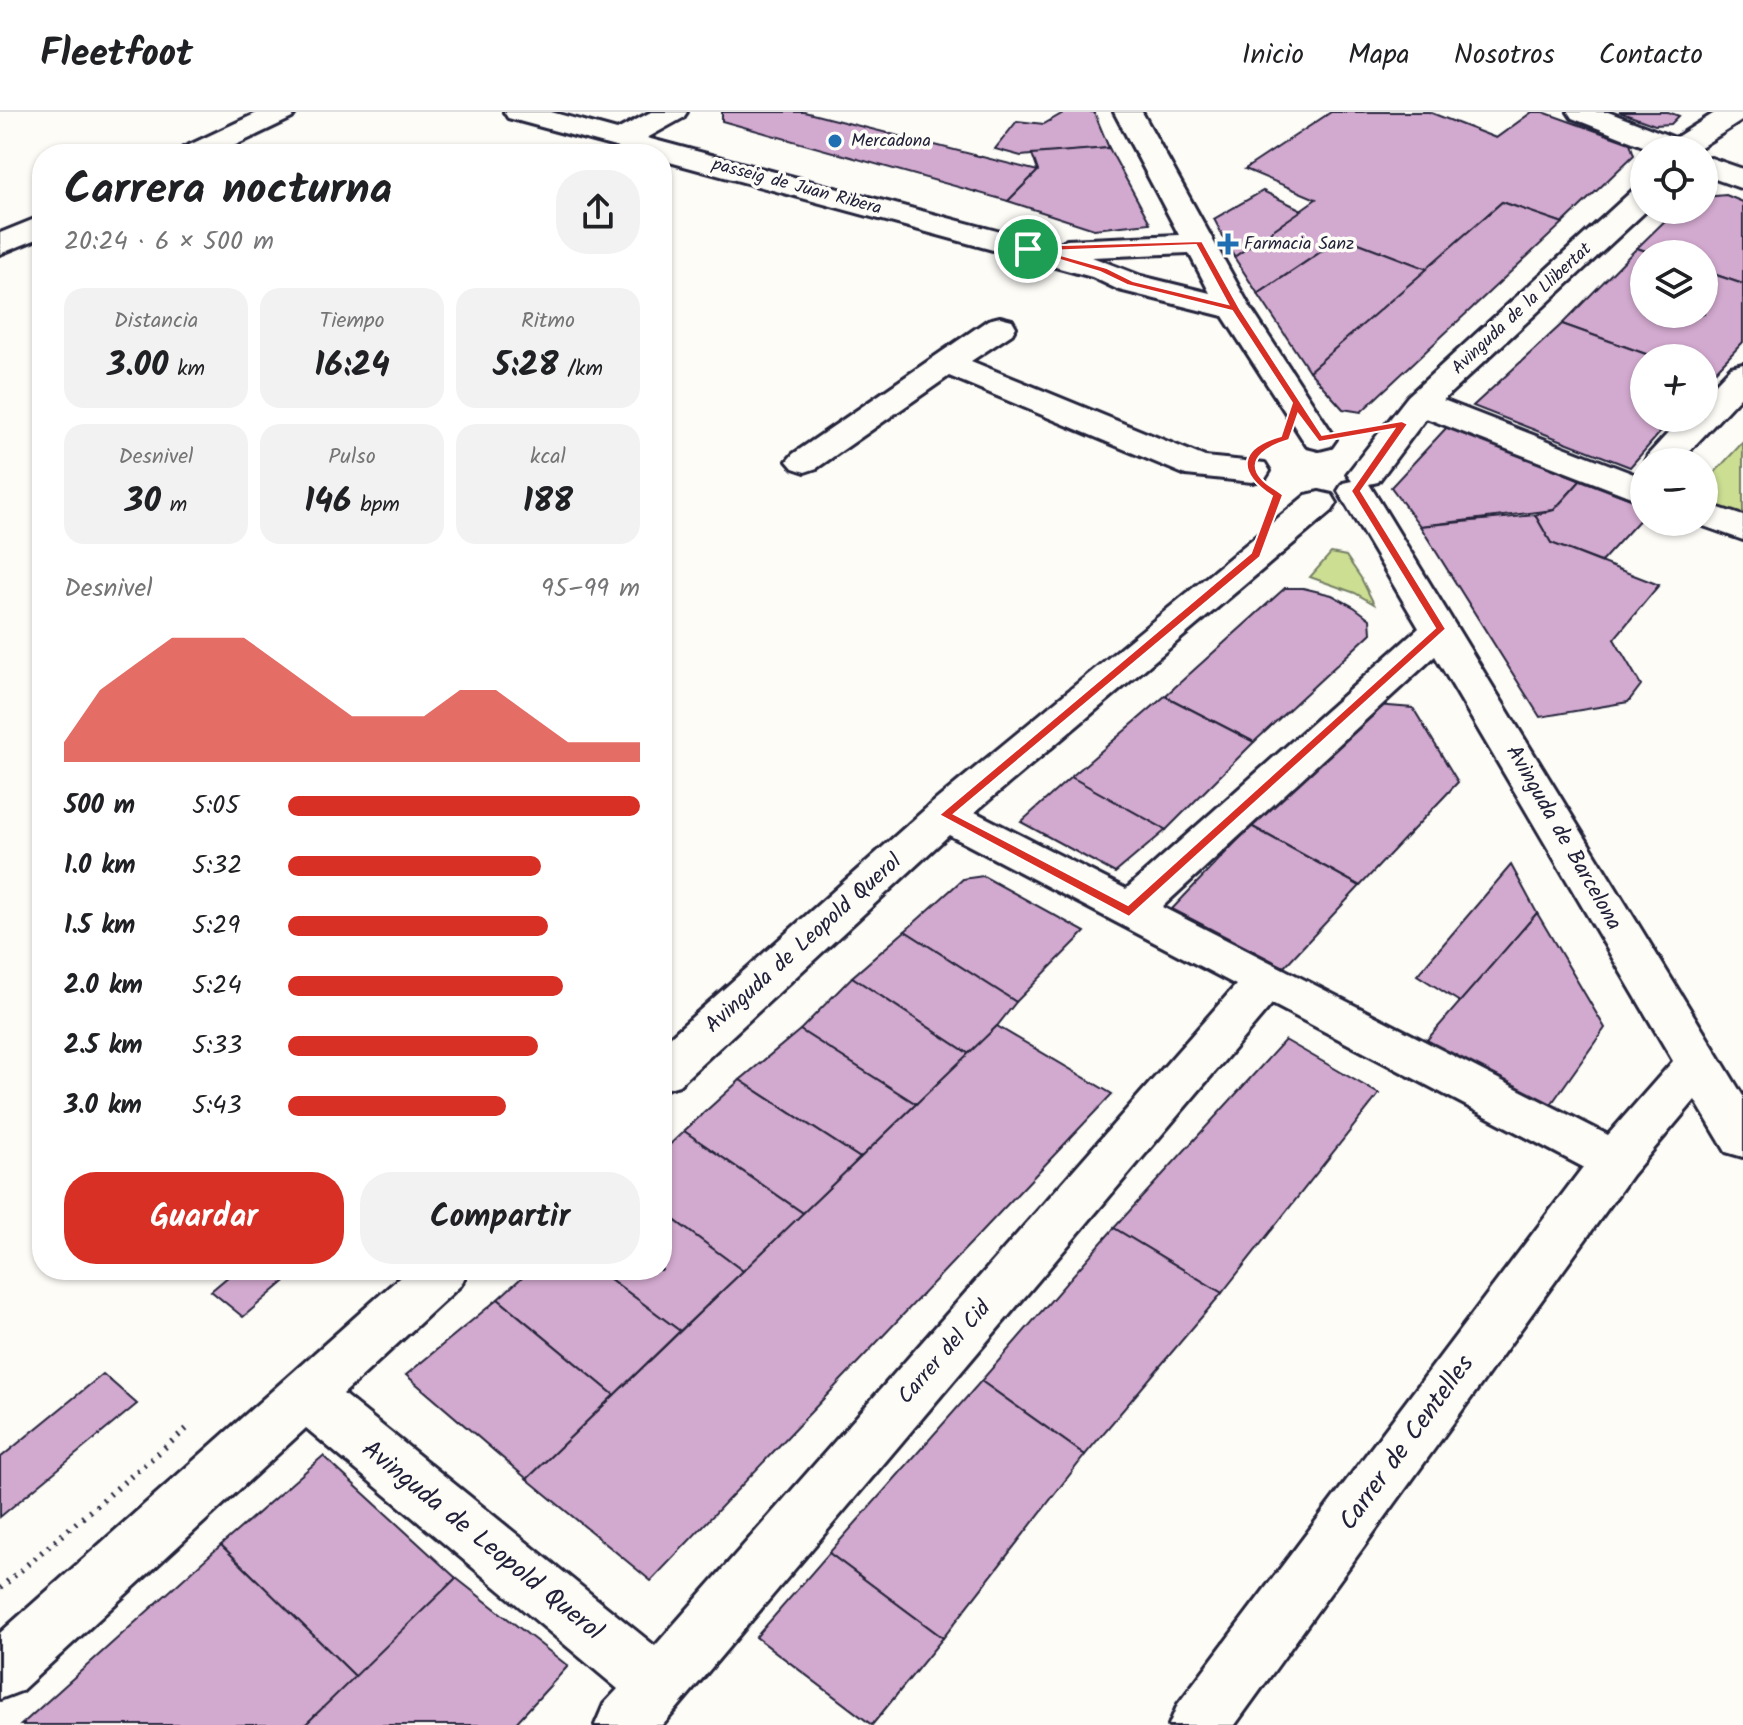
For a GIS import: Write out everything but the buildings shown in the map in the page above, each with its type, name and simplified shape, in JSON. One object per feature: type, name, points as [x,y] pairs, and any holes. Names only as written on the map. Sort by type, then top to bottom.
[{"type":"street","points":[[214,144],[282,112]]},
{"type":"street","name":"passeig de Juan Ribera","points":[[518,112],[640,144]]},
{"type":"street","points":[[622,139],[673,112]]},
{"type":"street","points":[[1128,112],[1228,296],[1297,403],[1256,554]]},
{"type":"street","points":[[1582,112],[1645,136]]},
{"type":"street","points":[[1711,136],[1727,119]]},
{"type":"street","name":"passeig de Juan Ribera","points":[[672,153],[1103,270],[1130,283],[1228,296]]},
{"type":"street","points":[[1718,167],[1743,180]]},
{"type":"street","name":"Avinguda de la Llibertat","points":[[1342,492],[1411,414],[1630,209]]},
{"type":"street","points":[[0,245],[32,230]]},
{"type":"street","name":"passeig de Juan Ribera","points":[[1028,249],[1199,243]]},
{"type":"street","points":[[805,461],[1000,327]]},
{"type":"street","points":[[946,363],[1199,467],[1286,452],[1411,414],[1630,476]]},
{"type":"street","points":[[1718,401],[1743,374]]},
{"type":"street","points":[[1675,448],[1689,432]]},
{"type":"street","points":[[1286,452],[1353,454],[1362,464],[1342,492],[1286,452]]},
{"type":"street","name":"Avinguda de Barcelona","points":[[1342,492],[1384,538],[1441,629],[1571,855],[1743,1138]]},
{"type":"street","name":"Avinguda de Leopold Querol","points":[[672,1063],[945,815],[1256,554],[1342,492]]},
{"type":"street","points":[[1718,519],[1743,529]]},
{"type":"street","points":[[1129,912],[1441,629]]},
{"type":"street","points":[[945,815],[1615,1161]]},
{"type":"street","name":"Carrer del Cid","points":[[642,1706],[1265,982]]},
{"type":"street","name":"Carrer de Centelles","points":[[1199,1725],[1615,1161],[1698,1064]]},
{"type":"street","points":[[0,1671],[432,1280]]},
{"type":"street","name":"Avinguda de Leopold Querol","points":[[305,1395],[642,1706]]},
{"type":"path","points":[[0,1588],[201,1417]]},
{"type":"green space","points":[[1743,442],[1743,522],[1718,513],[1718,469]]},
{"type":"green space","points":[[1331,553],[1346,556],[1374,604],[1355,593],[1310,577]]},
{"type":"place","name":"Mercadona","points":[[835,141]]},
{"type":"place","name":"Farmacia Sanz","points":[[1228,244]]},
{"type":"route","points":[[1028,249],[1103,270],[1130,283],[1235,309],[1297,403],[1285,438],[1269,442],[1257,450],[1251,460],[1258,482],[1277,495],[1256,554],[945,815],[1129,912],[1441,629],[1356,491],[1402,424],[1319,439],[1294,399],[1235,309],[1199,243],[1028,249]]}]
